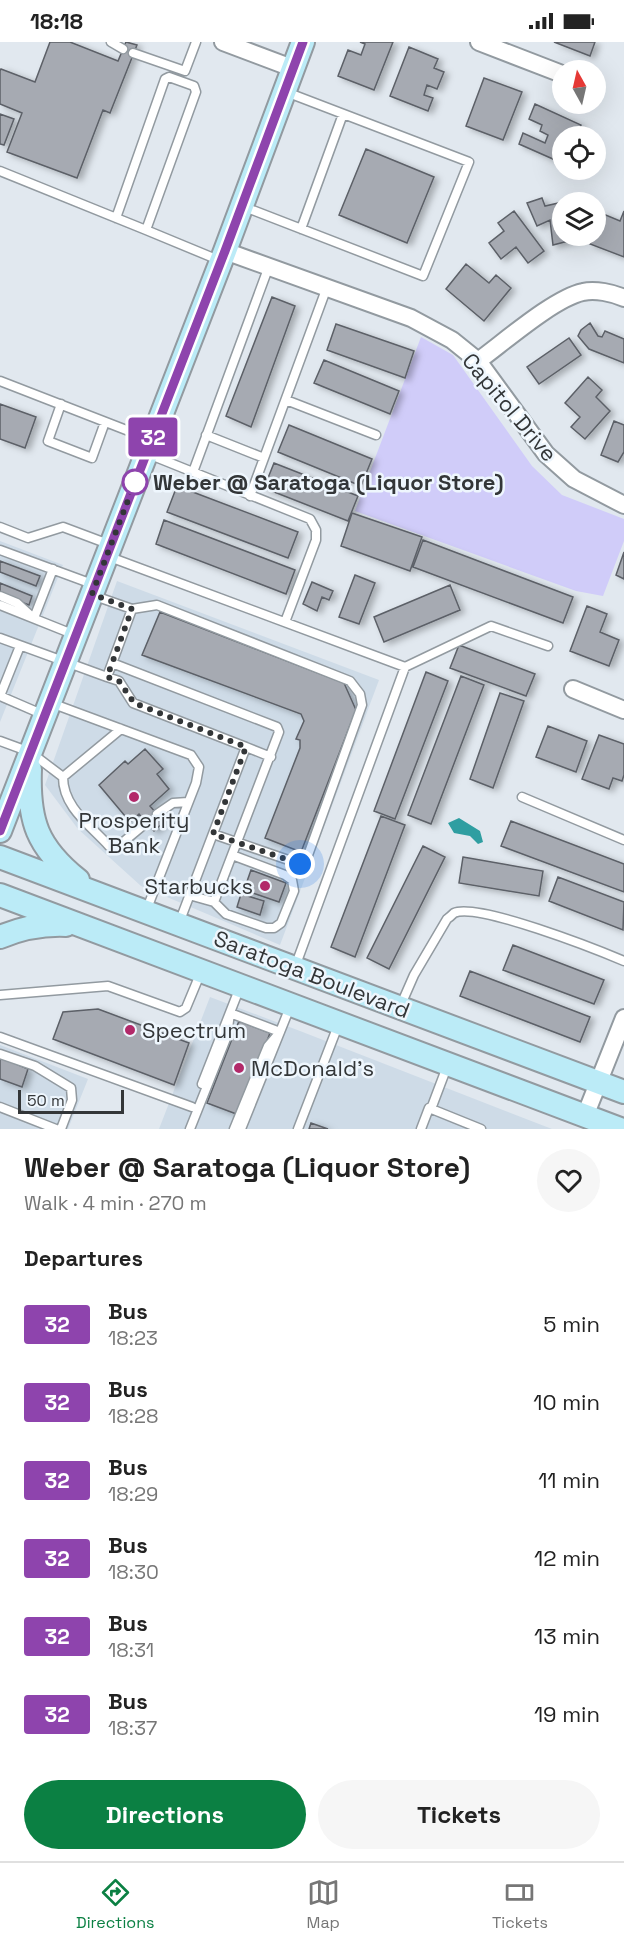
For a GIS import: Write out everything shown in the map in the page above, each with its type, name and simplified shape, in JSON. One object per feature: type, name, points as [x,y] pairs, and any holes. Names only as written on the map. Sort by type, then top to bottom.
[{"type":"main road","points":[[0,831],[223,256],[303,42]]},
{"type":"main road","points":[[0,784],[30,752]]},
{"type":"main road","points":[[30,752],[29,793],[35,830],[47,852],[90,891]]},
{"type":"main road","name":"Saratoga Boulevard","points":[[0,857],[624,1092]]},
{"type":"main road","name":"Saratoga Boulevard","points":[[0,895],[448,1064],[584,1119],[620,1129]]},
{"type":"main road","points":[[0,937],[20,929],[47,924],[79,925]]},
{"type":"street","points":[[223,42],[292,68]]},
{"type":"street","points":[[479,42],[552,71]]},
{"type":"street","name":"Capitol Drive","points":[[223,256],[269,266],[327,287],[411,318],[452,340],[478,361],[546,454],[574,479],[624,505]]},
{"type":"street","points":[[478,361],[562,302],[584,292],[613,294],[624,298]]},
{"type":"street","points":[[573,689],[624,710]]},
{"type":"street","points":[[584,1119],[624,1018]]},
{"type":"lane","points":[[111,42],[123,49]]},
{"type":"lane","points":[[182,82],[196,42]]},
{"type":"lane","points":[[133,53],[185,71]]},
{"type":"lane","points":[[116,218],[165,79],[169,77],[196,87],[146,230]]},
{"type":"lane","points":[[242,206],[423,276],[468,162],[284,91]]},
{"type":"lane","points":[[301,229],[344,114]]},
{"type":"lane","points":[[0,171],[146,230],[223,256]]},
{"type":"lane","points":[[193,472],[269,266]]},
{"type":"lane","points":[[250,496],[327,287]]},
{"type":"lane","points":[[0,381],[105,422],[193,472],[310,519],[316,530],[316,540],[285,622]]},
{"type":"lane","points":[[286,399],[376,435]]},
{"type":"lane","points":[[61,404],[48,441],[92,458],[105,422]]},
{"type":"lane","points":[[206,435],[264,458]]},
{"type":"lane","points":[[0,527],[28,538],[63,527],[109,550],[285,622],[405,667]]},
{"type":"lane","points":[[0,550],[53,569],[132,609],[157,605],[350,681],[360,694],[362,705],[307,858],[300,864],[213,834]]},
{"type":"lane","points":[[34,618],[53,569]]},
{"type":"lane","points":[[0,596],[17,603],[34,618]]},
{"type":"lane","points":[[0,605],[76,635]]},
{"type":"lane","points":[[107,677],[132,609]]},
{"type":"lane","points":[[295,968],[405,667],[490,626],[548,646]]},
{"type":"lane","points":[[0,638],[119,681],[134,703],[271,757]]},
{"type":"lane","points":[[20,646],[0,696],[121,729],[191,755],[199,767],[146,912]]},
{"type":"lane","points":[[112,663],[277,727],[278,738],[213,902]]},
{"type":"lane","points":[[63,777],[121,729]]},
{"type":"lane","points":[[0,741],[30,752],[63,777]]},
{"type":"lane","points":[[178,924],[246,747]]},
{"type":"lane","points":[[63,777],[63,793],[71,805],[109,846],[116,848],[124,844],[146,823]]},
{"type":"lane","points":[[522,797],[624,840]]},
{"type":"lane","points":[[157,814],[174,803],[188,802]]},
{"type":"lane","points":[[189,895],[213,902],[226,914],[266,928],[274,928],[281,923],[294,891],[292,880],[285,874],[232,855]]},
{"type":"lane","points":[[400,1007],[414,975],[447,920],[455,913],[465,911],[528,925],[583,943],[624,961]]},
{"type":"lane","points":[[0,995],[108,986],[180,1012],[186,1008],[201,971]]},
{"type":"lane","points":[[184,1129],[240,986]]},
{"type":"lane","points":[[241,1129],[291,1005]]},
{"type":"lane","points":[[230,1012],[280,1032]]},
{"type":"lane","points":[[199,1129],[191,1125],[227,1036],[230,1012]]},
{"type":"lane","points":[[298,1129],[339,1023]]},
{"type":"lane","points":[[234,1129],[268,1046],[280,1032]]},
{"type":"lane","points":[[0,1037],[192,1107]]},
{"type":"lane","points":[[0,1053],[35,1066],[71,1088],[72,1100],[61,1129]]},
{"type":"lane","points":[[421,1129],[448,1064]]},
{"type":"lane","points":[[0,1107],[56,1129]]},
{"type":"lane","points":[[431,1109],[482,1129]]},
{"type":"shaded area","points":[[421,337],[453,355],[532,466],[562,495],[624,519],[624,541],[603,596],[576,591],[355,511]]},
{"type":"shaded area","points":[[0,541],[63,565],[0,722]]},
{"type":"shaded area","points":[[117,581],[379,680],[280,945],[141,886],[78,829],[45,785]]},
{"type":"shaded area","points":[[210,997],[300,1031],[552,1129],[159,1129]]},
{"type":"shaded area","points":[[0,1045],[88,1079],[68,1129],[0,1129]]},
{"type":"water","points":[[459,818],[480,831],[483,842],[478,844],[470,836],[454,833],[448,823]]},
{"type":"building","points":[[50,42],[70,42],[118,61],[126,42],[137,45],[110,113],[103,110],[77,178],[7,152],[22,113],[0,104],[0,71],[1,69],[35,82]]},
{"type":"building","points":[[360,42],[393,42],[374,90],[338,76],[348,50],[361,55],[365,44]]},
{"type":"building","points":[[554,42],[595,42],[590,56]]},
{"type":"building","points":[[409,47],[438,59],[434,68],[444,72],[437,89],[427,85],[424,95],[433,98],[428,111],[390,96]]},
{"type":"building","points":[[484,78],[522,92],[503,140],[466,126]]},
{"type":"building","points":[[535,104],[552,112],[552,114],[581,125],[552,126],[552,159],[519,144],[523,133],[545,143],[548,135],[540,131],[542,125],[529,119]]},
{"type":"building","points":[[0,114],[14,119],[4,145],[0,144]]},
{"type":"building","points":[[366,149],[434,177],[407,243],[339,215]]},
{"type":"building","points":[[542,198],[545,206],[552,204],[552,237],[550,220],[537,226],[527,203]]},
{"type":"building","points":[[514,211],[544,251],[528,263],[516,247],[501,259],[489,243],[504,231],[498,223]]},
{"type":"building","points":[[624,211],[624,257],[595,246],[606,246],[606,215],[620,221]]},
{"type":"building","points":[[466,264],[489,283],[496,275],[511,288],[484,321],[446,289]]},
{"type":"building","points":[[272,297],[295,306],[251,427],[226,416]]},
{"type":"building","points":[[590,323],[598,336],[602,337],[605,331],[624,339],[624,363],[589,349],[578,336],[581,330]]},
{"type":"building","points":[[336,324],[414,351],[405,378],[327,350]]},
{"type":"building","points":[[569,338],[581,355],[539,384],[527,367]]},
{"type":"building","points":[[324,360],[399,391],[390,414],[314,383]]},
{"type":"building","points":[[588,377],[602,390],[596,397],[610,411],[585,439],[571,427],[580,417],[565,403]]},
{"type":"building","points":[[0,404],[36,417],[25,448],[0,439]]},
{"type":"building","points":[[614,421],[624,425],[624,452],[618,462],[601,455]]},
{"type":"building","points":[[289,425],[372,459],[361,486],[278,452]]},
{"type":"building","points":[[274,463],[358,496],[348,521],[264,488]]},
{"type":"building","points":[[177,486],[298,532],[288,558],[167,512]]},
{"type":"building","points":[[352,513],[422,537],[410,571],[341,546]]},
{"type":"building","points":[[164,520],[295,570],[286,594],[156,544]]},
{"type":"building","points":[[423,540],[573,597],[563,623],[413,567]]},
{"type":"building","points":[[624,552],[624,579],[616,575]]},
{"type":"building","points":[[0,561],[40,576],[36,586],[0,572]]},
{"type":"building","points":[[355,575],[375,583],[359,624],[339,617]]},
{"type":"building","points":[[312,582],[333,591],[329,600],[322,597],[317,611],[303,604]]},
{"type":"building","points":[[0,583],[32,596],[29,605],[0,594]]},
{"type":"building","points":[[450,585],[460,610],[384,642],[374,617]]},
{"type":"building","points":[[587,606],[607,614],[600,632],[619,640],[609,666],[570,651]]},
{"type":"building","points":[[160,612],[344,683],[356,710],[301,852],[265,838],[300,748],[300,740],[296,739],[304,721],[301,714],[142,655]]},
{"type":"building","points":[[459,645],[535,674],[526,696],[450,668]]},
{"type":"building","points":[[426,672],[448,681],[395,819],[374,811]]},
{"type":"building","points":[[461,676],[484,685],[431,824],[408,815]]},
{"type":"building","points":[[500,693],[524,701],[493,788],[470,779]]},
{"type":"building","points":[[548,726],[587,741],[576,772],[536,757]]},
{"type":"building","points":[[599,735],[624,744],[622,781],[613,778],[609,789],[582,779]]},
{"type":"building","name":"Prosperity Bank","points":[[145,749],[163,769],[157,774],[169,789],[150,806],[164,822],[154,831],[139,814],[130,822],[99,785],[125,761],[128,764]]},
{"type":"building","points":[[381,816],[405,825],[355,957],[331,947]]},
{"type":"building","points":[[511,821],[624,864],[624,892],[501,846]]},
{"type":"building","points":[[423,846],[445,857],[389,969],[367,958]]},
{"type":"building","points":[[463,857],[543,871],[539,896],[459,883]]},
{"type":"building","name":"Starbucks","points":[[251,870],[286,883],[279,902],[244,890]]},
{"type":"building","points":[[558,877],[624,902],[623,930],[549,901]]},
{"type":"building","points":[[241,894],[264,901],[260,915],[237,907]]},
{"type":"building","points":[[513,945],[604,980],[594,1004],[503,970]]},
{"type":"building","points":[[470,971],[590,1017],[580,1042],[460,996]]},
{"type":"building","points":[[98,1009],[189,1043],[174,1085],[53,1039],[63,1012]]},
{"type":"building","name":"McDonald's","points":[[239,1021],[270,1033],[239,1115],[207,1103]]},
{"type":"building","points":[[0,1057],[28,1069],[22,1087],[0,1079]]},
{"type":"building","points":[[311,1123],[328,1129],[309,1129]]},
{"type":"bus line","name":"32","points":[[0,831],[225,251],[303,42]]},
{"type":"place","name":"Weber @ Saratoga (Liquor Store)","points":[[135,482]]},
{"type":"place","name":"Prosperity Bank","points":[[134,797]]},
{"type":"place","name":"Starbucks","points":[[265,886]]},
{"type":"place","name":"Spectrum","points":[[130,1030]]},
{"type":"place","name":"McDonald's","points":[[239,1068]]},
{"type":"route","points":[[135,482],[92,594],[132,609],[107,677],[119,681],[134,703],[246,747],[213,834],[300,864]]}]
